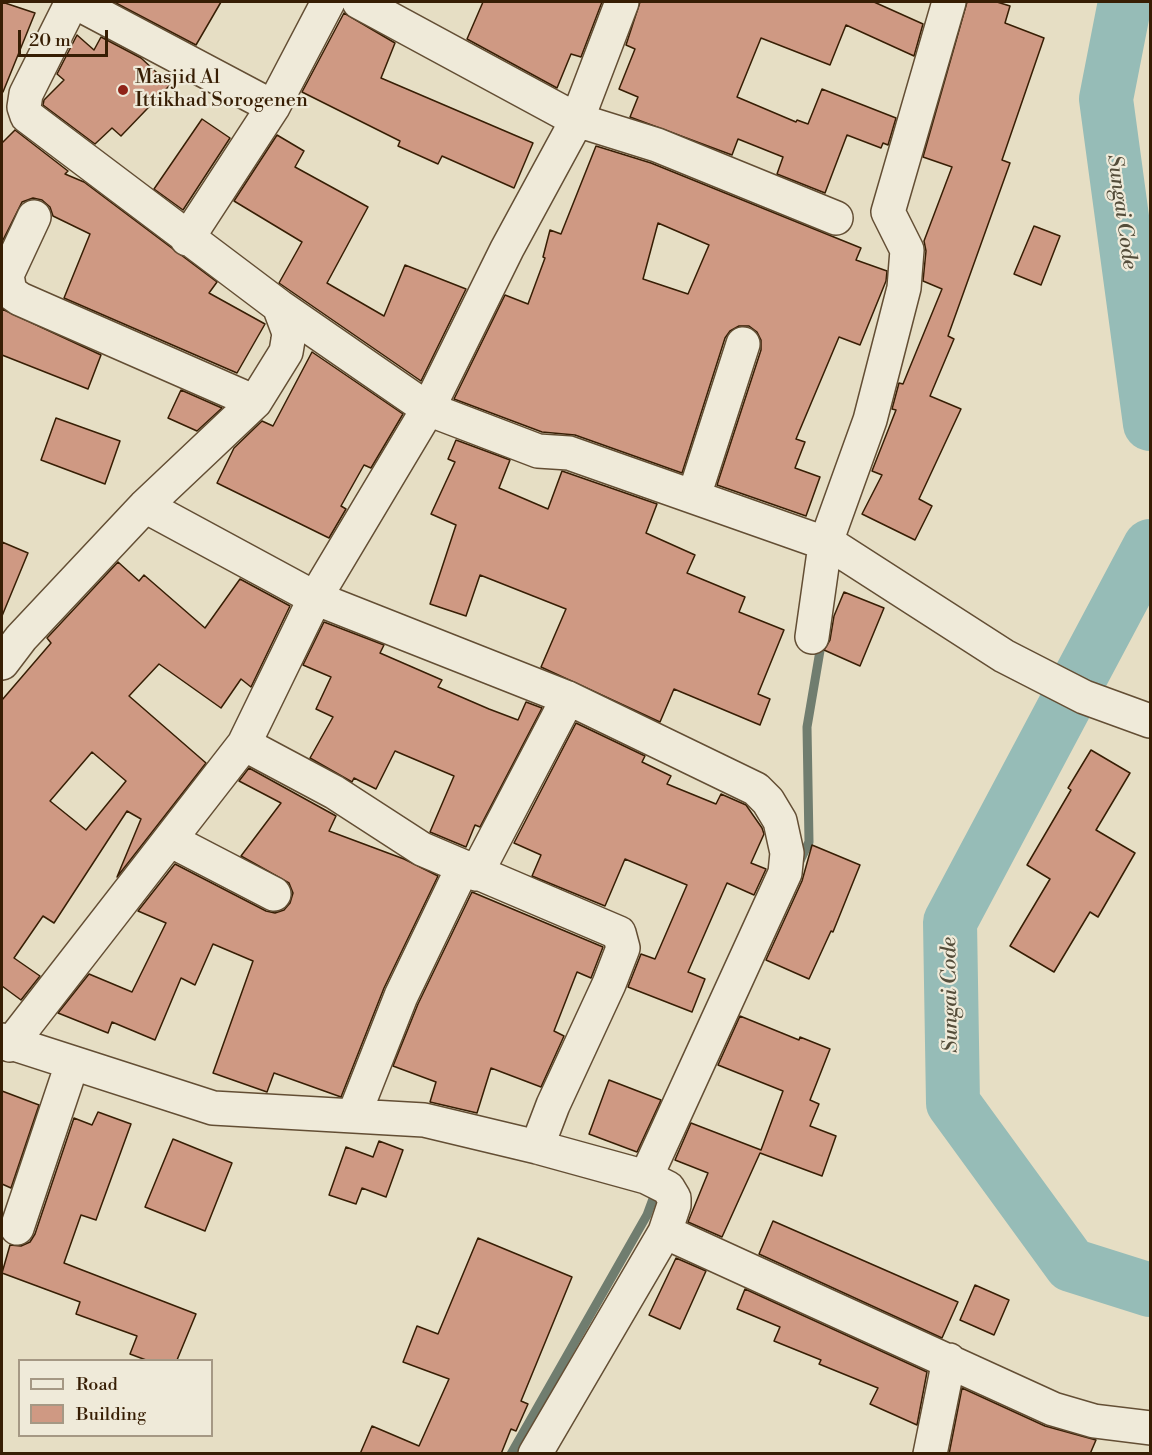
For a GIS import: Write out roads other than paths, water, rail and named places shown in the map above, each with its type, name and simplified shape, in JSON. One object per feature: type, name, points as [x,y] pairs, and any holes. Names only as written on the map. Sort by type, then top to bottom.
[{"type":"street","points":[[273,107],[74,2],[26,94],[24,107],[27,116],[187,239],[428,409],[538,451],[569,453],[837,549],[1004,656],[1084,697],[1150,721]]},
{"type":"street","points":[[187,239],[273,107],[328,2]]},
{"type":"street","points":[[358,2],[577,120],[657,145],[836,218]]},
{"type":"street","points":[[535,1454],[665,1232],[674,1198],[655,1182],[537,1147],[424,1120],[213,1108],[6,1042],[170,840],[244,744],[315,598],[428,409],[507,249],[577,120],[622,2]]},
{"type":"street","points":[[812,637],[904,288],[907,250],[888,213],[949,2]]},
{"type":"street","points":[[34,217],[8,275],[7,284],[15,296],[255,402]]},
{"type":"street","points":[[2,663],[21,638],[145,506],[255,402],[286,352],[289,333],[279,306]]},
{"type":"street","points":[[694,496],[743,344]]},
{"type":"street","points":[[145,506],[315,598],[568,698],[756,789],[768,801],[780,821],[788,853],[785,873],[655,1182]]},
{"type":"street","points":[[354,1115],[401,996],[568,698]]},
{"type":"street","points":[[244,744],[334,792],[422,849],[469,871],[611,929],[622,939],[623,948],[609,984],[553,1105],[537,1147]]},
{"type":"street","points":[[170,840],[274,894]]},
{"type":"street","points":[[17,1228],[72,1064]]},
{"type":"street","points":[[665,1232],[1053,1409],[1094,1422],[1150,1428]]},
{"type":"street","points":[[930,1454],[949,1360]]},
{"type":"waterway","name":"Sungai Code","points":[[1125,2],[1106,99],[1150,424]]},
{"type":"waterway","name":"Sungai Code","points":[[1150,546],[950,922],[953,1103],[1071,1265],[1150,1290]]},
{"type":"waterway","points":[[798,865],[809,842],[807,727],[822,639]]},
{"type":"waterway","points":[[511,1454],[647,1215],[657,1188]]},
{"type":"place","name":"Masjid Al Ittikhad Sorogenen","points":[[123,90]]}]
